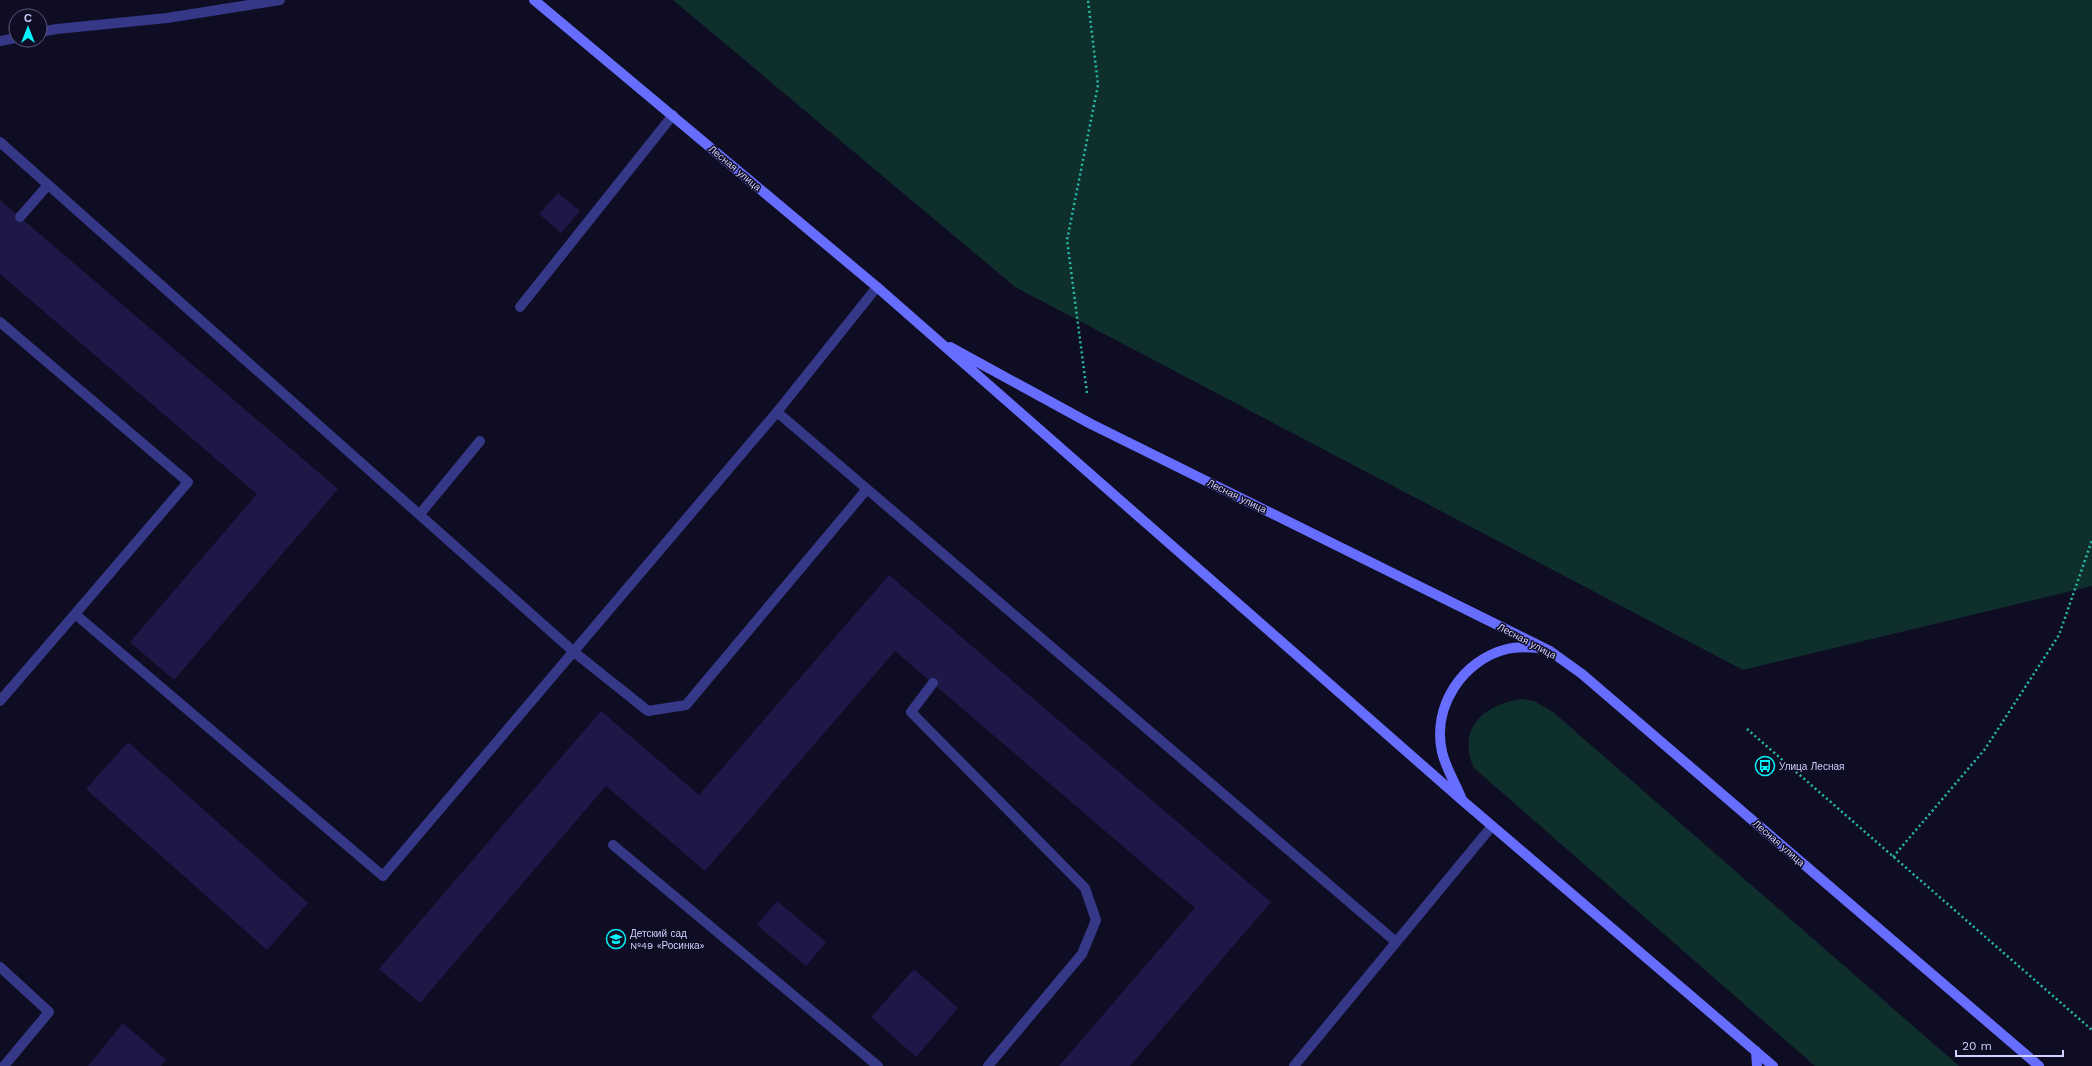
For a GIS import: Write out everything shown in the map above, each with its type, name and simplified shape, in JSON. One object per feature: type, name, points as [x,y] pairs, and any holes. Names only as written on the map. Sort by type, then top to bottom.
[{"type":"main road","name":"Лесная улица","points":[[534,0],[877,287],[1463,801],[1773,1066]]},
{"type":"main road","name":"Лесная улица","points":[[934,338],[1091,424],[1550,651],[1582,674],[2039,1066]]},
{"type":"main road","points":[[1463,801],[1442,752],[1440,736],[1441,718],[1446,702],[1453,688],[1464,674],[1491,655],[1507,649],[1524,647],[1550,651]]},
{"type":"main road","points":[[1756,1051],[1757,1066]]},
{"type":"lane","points":[[48,31],[167,18],[280,0]]},
{"type":"lane","points":[[520,308],[672,115]]},
{"type":"lane","points":[[0,142],[574,652],[648,711],[686,705],[867,489]]},
{"type":"lane","points":[[20,217],[48,185]]},
{"type":"lane","points":[[75,614],[383,876],[777,412],[877,287]]},
{"type":"lane","points":[[0,322],[188,482],[0,701]]},
{"type":"lane","points":[[777,412],[1396,942]]},
{"type":"lane","points":[[420,514],[480,442]]},
{"type":"lane","points":[[933,683],[911,712],[1085,888],[1096,920],[1082,954],[988,1066]]},
{"type":"lane","points":[[1294,1066],[1492,826]]},
{"type":"lane","points":[[613,845],[878,1066]]},
{"type":"lane","points":[[0,967],[49,1012],[4,1066]]},
{"type":"path","points":[[1088,0],[1098,85],[1068,240],[1091,424]]},
{"type":"path","points":[[1893,857],[1985,749],[2059,635],[2092,540]]},
{"type":"path","points":[[1747,729],[2092,1030]]},
{"type":"green space","points":[[673,0],[2092,0],[2092,586],[1743,670],[1015,287]]},
{"type":"green space","points":[[1522,699],[1534,701],[1553,712],[1959,1066],[1815,1066],[1474,768],[1469,754],[1469,741],[1471,730],[1477,721],[1485,713],[1496,706]]},
{"type":"building","points":[[558,193],[580,211],[561,233],[539,214]]},
{"type":"building","points":[[0,200],[338,489],[174,680],[130,642],[257,494],[0,274]]},
{"type":"building","points":[[889,575],[1271,902],[1130,1066],[1059,1066],[1195,908],[895,651],[705,871],[606,786],[420,1003],[379,969],[601,711],[699,795]]},
{"type":"building","points":[[128,742],[308,903],[267,950],[86,789]]},
{"type":"building","points":[[777,901],[826,942],[806,966],[757,925]]},
{"type":"building","points":[[914,969],[958,1008],[916,1057],[871,1017]]},
{"type":"building","points":[[123,1023],[166,1060],[161,1066],[88,1066]]},
{"type":"place","name":"Улица Лесная","points":[[1765,766]]},
{"type":"place","name":"Детский сад №49 «Росинка»","points":[[616,939]]}]
